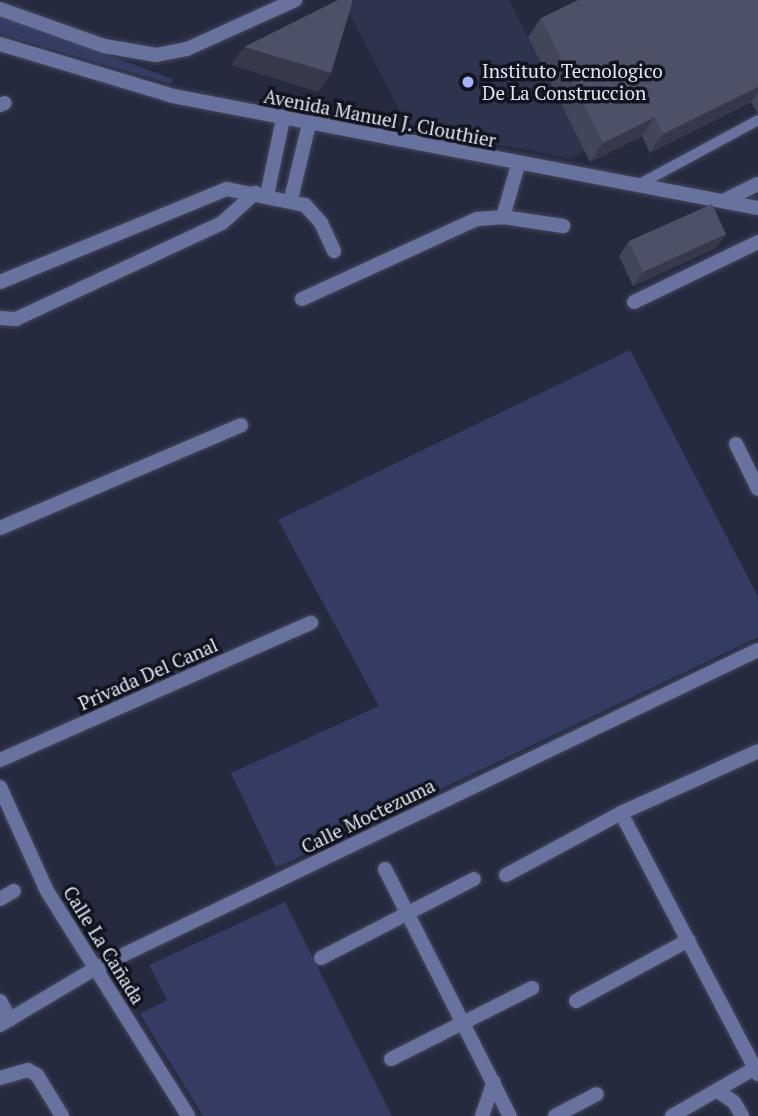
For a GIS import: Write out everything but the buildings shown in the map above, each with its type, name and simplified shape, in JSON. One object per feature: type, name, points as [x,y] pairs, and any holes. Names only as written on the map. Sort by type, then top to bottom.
[{"type":"street","points":[[0,9],[104,46],[156,55],[187,49],[295,0]]},
{"type":"street","name":"Avenida Manuel J. Clouthier","points":[[0,44],[173,96],[518,165],[758,208]]},
{"type":"street","points":[[0,318],[16,319],[222,223],[261,194],[283,119]]},
{"type":"street","points":[[291,199],[309,124]]},
{"type":"street","points":[[503,217],[518,165]]},
{"type":"street","points":[[723,201],[758,184]]},
{"type":"street","points":[[0,282],[201,196],[227,189],[291,199],[315,214],[334,251]]},
{"type":"street","points":[[302,299],[453,227],[503,217],[563,226]]},
{"type":"street","points":[[634,302],[758,242]]},
{"type":"street","points":[[0,528],[241,425]]},
{"type":"street","points":[[736,444],[758,489]]},
{"type":"street","name":"Privada Del Canal","points":[[0,760],[311,623]]},
{"type":"street","name":"Calle Moctezuma","points":[[5,1022],[96,968],[758,650]]},
{"type":"street","points":[[506,875],[621,813],[758,751]]},
{"type":"street","name":"Calle La Cañada","points":[[0,787],[47,891],[188,1116]]},
{"type":"street","points":[[621,813],[756,1071],[672,1116]]},
{"type":"street","points":[[385,869],[510,1116]]},
{"type":"street","points":[[320,958],[406,910],[474,879]]},
{"type":"street","points":[[0,899],[14,891]]},
{"type":"street","points":[[576,1001],[689,940]]},
{"type":"street","points":[[391,1059],[532,988]]},
{"type":"street","points":[[0,1001],[5,1022]]},
{"type":"street","points":[[0,1078],[28,1070],[37,1076],[62,1116]]},
{"type":"street","points":[[482,1116],[494,1082]]},
{"type":"street","points":[[719,1092],[734,1102],[742,1116]]},
{"type":"street","points":[[555,1116],[597,1094]]},
{"type":"lane","points":[[638,185],[758,120]]},
{"type":"shaded area","name":"Instituto Tecnologico De La Construccion","points":[[355,0],[509,0],[585,151],[569,158],[408,127],[345,5]]},
{"type":"shaded area","points":[[0,16],[173,79],[171,84],[0,34]]},
{"type":"shaded area","points":[[630,350],[758,597],[758,637],[276,868],[231,773],[379,706],[278,520]]},
{"type":"shaded area","points":[[285,902],[392,1116],[203,1116],[140,1014],[167,1000],[149,965]]},
{"type":"place","name":"Instituto Tecnologico De La Construccion","points":[[468,82]]}]
